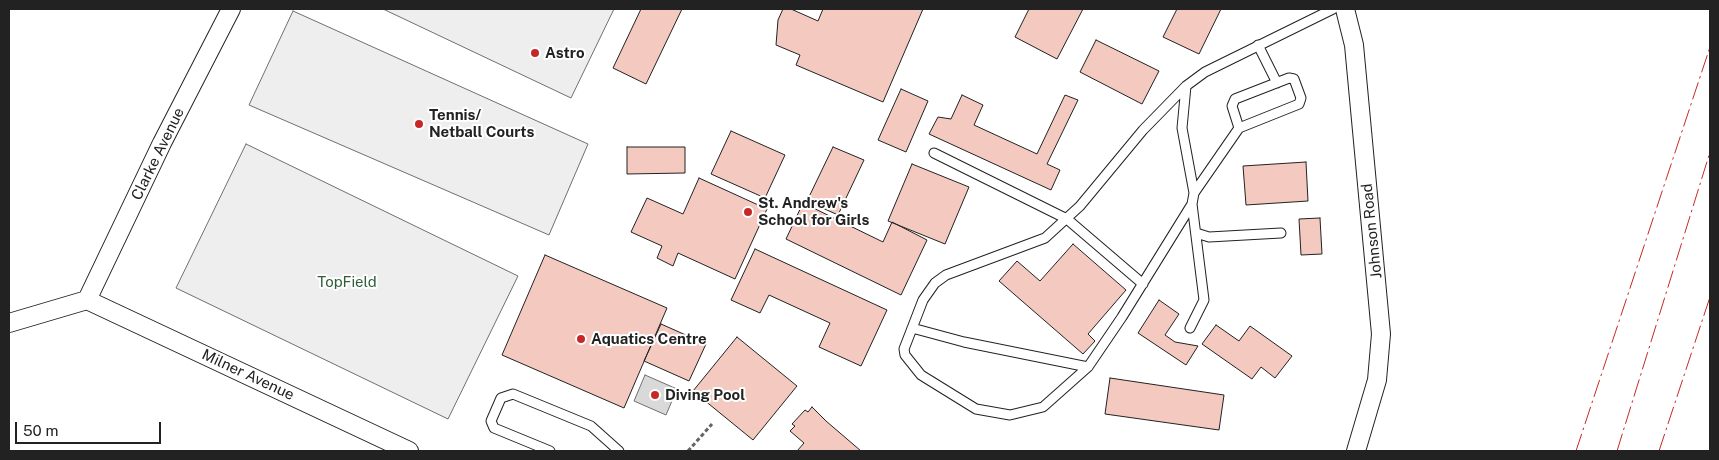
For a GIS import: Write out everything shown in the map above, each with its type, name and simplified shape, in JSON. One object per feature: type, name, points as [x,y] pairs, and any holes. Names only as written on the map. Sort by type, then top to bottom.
[{"type":"street","name":"Clarke Avenue","points":[[87,300],[162,143],[231,9]]},
{"type":"street","name":"Johnson Road","points":[[1345,9],[1354,45],[1381,334],[1377,380],[1356,451]]},
{"type":"street","points":[[9,323],[87,300]]},
{"type":"street","name":"Milner Avenue","points":[[87,300],[405,450]]},
{"type":"lane","points":[[1192,204],[1143,284],[1088,366],[1043,407],[1010,415],[976,409],[921,375],[905,355],[906,342],[923,300],[935,283],[946,276],[1045,238],[1067,219],[1143,130],[1186,86],[1206,72],[1333,9]]},
{"type":"lane","points":[[1258,45],[1277,83]]},
{"type":"lane","points":[[1194,193],[1239,128],[1299,104],[1301,98],[1297,83],[1292,78],[1234,101],[1232,106],[1239,128]]},
{"type":"lane","points":[[1186,86],[1182,128],[1194,193],[1192,204],[1204,300],[1190,328]]},
{"type":"lane","points":[[934,153],[1067,219],[1143,284]]},
{"type":"lane","points":[[1196,233],[1209,237],[1281,233]]},
{"type":"lane","points":[[912,328],[964,342],[1088,366]]},
{"type":"lane","points":[[550,451],[494,428],[491,421],[501,398],[513,394],[591,426],[619,451]]},
{"type":"path","points":[[688,451],[712,424]]},
{"type":"green space","name":"Astro","points":[[383,9],[614,9],[571,98]]},
{"type":"green space","name":"Tennis/ Netball Courts","points":[[293,11],[588,144],[549,235],[249,105]]},
{"type":"green space","name":"TopField","points":[[246,144],[518,276],[448,419],[176,288]]},
{"type":"shaded area","name":"Diving Pool","points":[[645,375],[677,389],[666,415],[634,401]]},
{"type":"building","points":[[641,9],[682,9],[646,84],[613,68]]},
{"type":"building","points":[[783,9],[791,9],[818,21],[823,9],[923,9],[883,102],[796,65],[800,55],[776,45],[778,20]]},
{"type":"building","points":[[1029,9],[1083,9],[1057,59],[1015,37]]},
{"type":"building","points":[[1177,9],[1221,9],[1199,54],[1163,37]]},
{"type":"building","points":[[1096,40],[1159,71],[1142,104],[1080,72]]},
{"type":"building","points":[[901,89],[928,101],[906,152],[878,140]]},
{"type":"building","points":[[962,95],[983,105],[974,125],[1037,154],[1065,95],[1078,100],[1047,164],[1060,170],[1051,190],[929,134],[938,117],[951,119]]},
{"type":"building","points":[[731,131],[785,155],[765,198],[711,174]]},
{"type":"building","points":[[627,147],[685,147],[685,173],[627,174]]},
{"type":"building","points":[[833,147],[864,160],[838,215],[807,201]]},
{"type":"building","points":[[1306,162],[1308,201],[1246,205],[1243,166]]},
{"type":"building","points":[[912,164],[969,187],[945,244],[888,221]]},
{"type":"building","points":[[699,178],[767,209],[735,279],[678,253],[673,266],[657,258],[662,246],[631,232],[647,198],[683,214]]},
{"type":"building","points":[[803,203],[883,242],[892,222],[927,240],[901,295],[786,239]]},
{"type":"building","points":[[1320,218],[1322,254],[1301,255],[1299,219]]},
{"type":"building","points":[[1073,244],[1126,290],[1088,334],[1095,341],[1083,354],[999,281],[1017,261],[1040,281]]},
{"type":"building","points":[[755,249],[887,310],[861,366],[819,347],[830,323],[769,295],[760,313],[731,300]]},
{"type":"building","name":"Aquatics Centre","points":[[545,255],[667,308],[624,408],[502,355]]},
{"type":"building","points":[[1159,300],[1179,314],[1165,335],[1175,342],[1198,346],[1186,365],[1138,333]]},
{"type":"building","points":[[661,324],[706,344],[689,381],[644,361]]},
{"type":"building","points":[[1216,325],[1239,341],[1250,326],[1292,356],[1275,378],[1261,367],[1252,379],[1202,344]]},
{"type":"building","points":[[737,337],[797,386],[753,440],[693,391]]},
{"type":"building","points":[[1110,378],[1224,395],[1219,430],[1105,414]]},
{"type":"building","points":[[812,407],[861,451],[797,451],[804,443],[790,431],[795,426],[792,424],[805,410],[808,412]]},
{"type":"power","points":[[1576,451],[1710,47]]},
{"type":"power","points":[[1617,451],[1710,152]]},
{"type":"power","points":[[1659,451],[1710,297]]},
{"type":"place","name":"Astro","points":[[535,53]]},
{"type":"place","name":"Tennis/ Netball Courts","points":[[419,124]]},
{"type":"place","name":"St. Andrew's School for Girls","points":[[748,212]]},
{"type":"place","name":"Aquatics Centre","points":[[581,339]]},
{"type":"place","name":"Diving Pool","points":[[655,395]]}]
